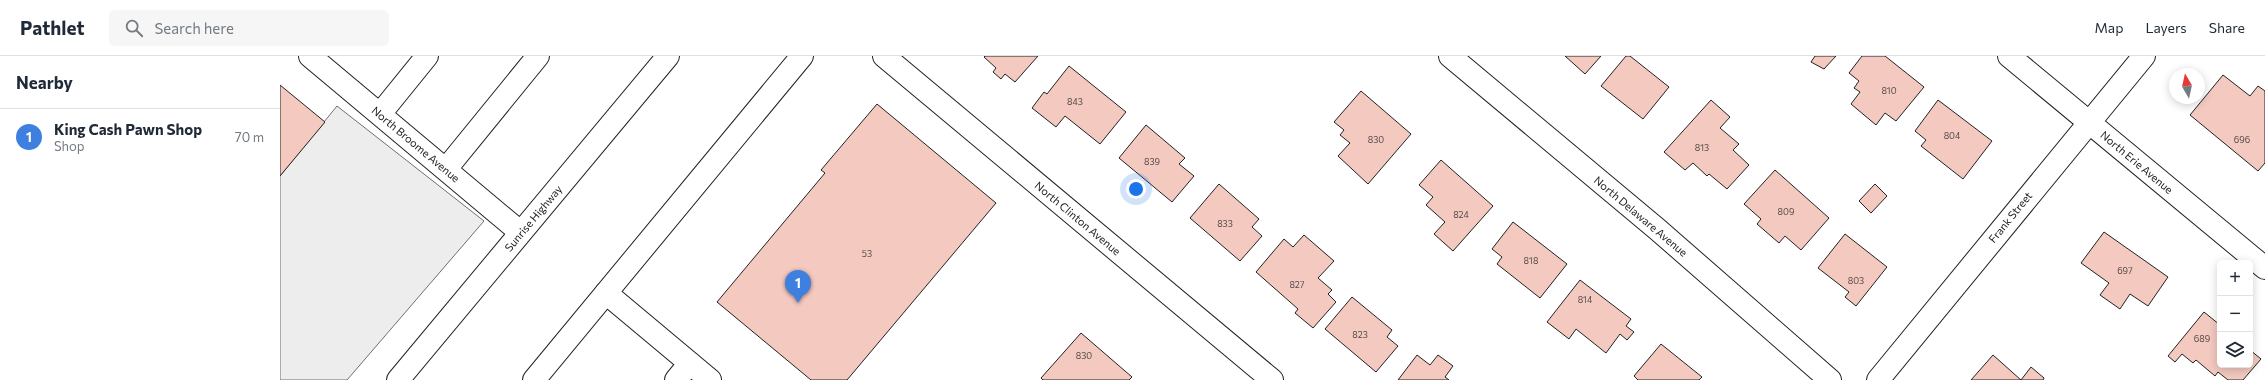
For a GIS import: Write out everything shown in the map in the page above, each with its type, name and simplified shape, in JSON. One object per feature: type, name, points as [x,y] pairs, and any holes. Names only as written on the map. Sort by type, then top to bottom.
[{"type":"main road","name":"North Broome Avenue","points":[[310,56],[520,232]]},
{"type":"main road","points":[[380,114],[427,56]]},
{"type":"main road","points":[[446,169],[538,56]]},
{"type":"main road","name":"Sunrise Highway","points":[[398,380],[668,56]]},
{"type":"main road","points":[[534,380],[802,56]]},
{"type":"main road","name":"North Clinton Avenue","points":[[884,56],[1272,380]]},
{"type":"main road","name":"North Delaware Avenue","points":[[1450,56],[1657,229],[1830,380]]},
{"type":"main road","name":"North Erie Avenue","points":[[2009,56],[2265,268]]},
{"type":"main road","name":"Frank Street","points":[[1878,380],[2088,122],[2144,56]]},
{"type":"main road","points":[[606,293],[710,380]]},
{"type":"main road","points":[[676,380],[690,363]]},
{"type":"shaded area","points":[[337,106],[484,221],[347,380],[280,380],[280,176]]},
{"type":"building","points":[[1038,56],[1015,82],[1005,74],[1001,79],[993,72],[996,68],[984,57]]},
{"type":"building","points":[[1565,56],[1601,56],[1585,74]]},
{"type":"building","points":[[1626,56],[1630,56],[1669,87],[1643,119],[1601,86]]},
{"type":"building","points":[[1815,56],[1836,56],[1824,69],[1811,62]]},
{"type":"building","points":[[1862,56],[1885,56],[1924,87],[1896,121],[1885,113],[1876,125],[1851,104],[1860,92],[1854,88],[1859,81],[1849,73]]},
{"type":"building","points":[[1069,66],[1126,112],[1100,144],[1065,116],[1056,127],[1032,108],[1044,92],[1047,94]]},
{"type":"building","points":[[2223,75],[2250,96],[2258,86],[2265,91],[2265,163],[2258,171],[2190,115],[2199,104],[2205,104],[2205,97]]},
{"type":"building","points":[[280,85],[325,122],[280,176]]},
{"type":"building","points":[[1361,91],[1411,134],[1368,184],[1338,156],[1350,143],[1340,135],[1344,130],[1334,122]]},
{"type":"building","points":[[1711,100],[1730,117],[1720,128],[1739,144],[1733,150],[1749,165],[1727,189],[1709,174],[1707,176],[1693,163],[1685,170],[1664,152]]},
{"type":"building","points":[[1938,100],[1992,141],[1963,179],[1921,146],[1926,140],[1915,131]]},
{"type":"building","points":[[877,104],[996,203],[847,380],[811,380],[717,302],[825,173],[821,170]]},
{"type":"building","points":[[1146,125],[1185,158],[1179,164],[1194,176],[1172,202],[1119,158]]},
{"type":"building","points":[[1441,160],[1493,206],[1453,251],[1434,234],[1445,222],[1426,205],[1433,197],[1419,185]]},
{"type":"building","points":[[1775,170],[1829,218],[1801,250],[1785,236],[1779,243],[1757,224],[1761,219],[1744,204]]},
{"type":"building","points":[[1219,184],[1259,219],[1252,227],[1262,236],[1240,261],[1190,218]]},
{"type":"building","points":[[1875,184],[1887,196],[1871,213],[1859,201]]},
{"type":"building","points":[[1513,222],[1567,264],[1540,298],[1497,264],[1502,257],[1492,249]]},
{"type":"building","points":[[2104,232],[2168,277],[2148,306],[2130,294],[2120,309],[2100,295],[2109,283],[2081,263]]},
{"type":"building","points":[[1845,234],[1887,267],[1856,306],[1845,297],[1849,292],[1818,268]]},
{"type":"building","points":[[1304,235],[1334,261],[1318,278],[1332,290],[1328,294],[1336,302],[1313,328],[1295,313],[1298,309],[1256,272],[1284,239],[1293,247]]},
{"type":"building","points":[[1580,280],[1631,319],[1626,326],[1634,332],[1627,340],[1620,334],[1606,353],[1576,329],[1569,339],[1547,322]]},
{"type":"building","points":[[1352,297],[1392,330],[1387,337],[1398,346],[1376,372],[1325,329]]},
{"type":"building","points":[[2204,312],[2217,323],[2217,368],[2253,368],[2253,352],[2261,359],[2243,380],[2228,380],[2218,372],[2215,376],[2196,360],[2193,363],[2182,354],[2175,362],[2168,356]]},
{"type":"building","points":[[1081,333],[1132,377],[1129,380],[1043,380],[1041,378]]},
{"type":"building","points":[[1661,344],[1702,377],[1699,380],[1638,380],[1634,376]]},
{"type":"building","points":[[1417,355],[1430,365],[1438,355],[1453,366],[1445,377],[1449,380],[1398,380]]},
{"type":"building","points":[[1993,355],[2021,380],[1971,380]]},
{"type":"building","points":[[2031,367],[2044,378],[2043,380],[2021,380]]},
{"type":"place","name":"King Cash Pawn Shop","points":[[798,303]]}]
